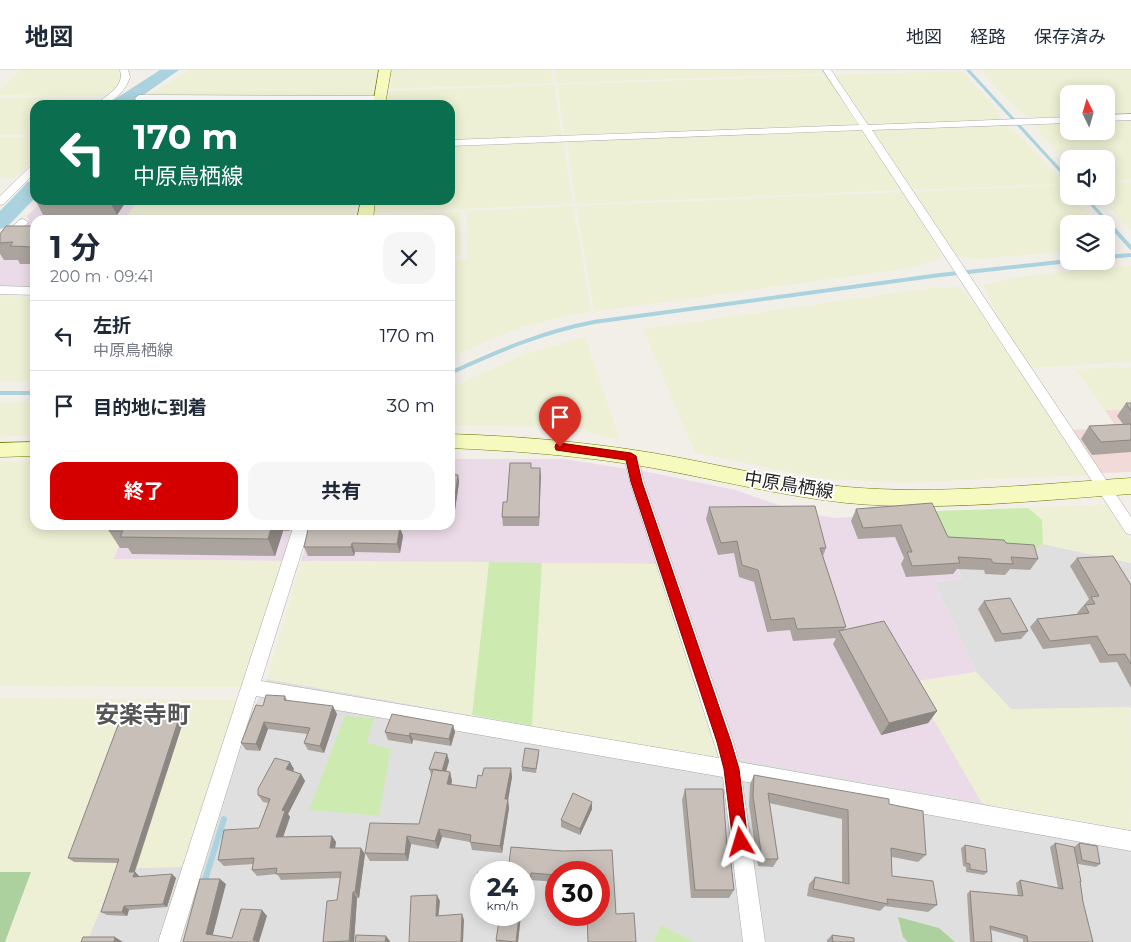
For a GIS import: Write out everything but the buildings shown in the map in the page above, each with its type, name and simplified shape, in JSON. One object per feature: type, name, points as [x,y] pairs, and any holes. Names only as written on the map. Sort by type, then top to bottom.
[{"type":"main road","points":[[380,100],[385,70]]},
{"type":"main road","name":"中原鳥栖線","points":[[455,441],[552,446],[631,456],[810,491],[861,495],[904,497],[980,495],[1131,486]]},
{"type":"main road","points":[[0,450],[30,449]]},
{"type":"street","points":[[106,100],[122,87],[126,77],[124,70]]},
{"type":"street","points":[[827,70],[1131,529]]},
{"type":"street","points":[[139,98],[260,100]]},
{"type":"street","points":[[1115,118],[1131,117]]},
{"type":"street","points":[[455,143],[1060,120]]},
{"type":"street","points":[[0,202],[30,172]]},
{"type":"street","points":[[0,246],[23,222]]},
{"type":"street","points":[[0,290],[30,291]]},
{"type":"street","points":[[631,456],[637,482],[724,742],[731,769],[754,942]]},
{"type":"street","points":[[169,942],[300,530]]},
{"type":"street","points":[[251,687],[731,769],[1131,841]]},
{"type":"shaded area","points":[[38,205],[134,205],[128,215],[30,215],[30,287],[0,287],[0,253],[29,221],[27,216]]},
{"type":"shaded area","points":[[1131,409],[1131,472],[1097,473],[1070,430],[1117,428],[1105,410]]},
{"type":"shaded area","points":[[455,459],[564,459],[628,469],[660,564],[301,561],[310,530],[455,530]]},
{"type":"shaded area","points":[[638,470],[736,490],[798,512],[835,518],[934,511],[962,579],[935,582],[976,672],[912,682],[982,803],[739,759]]},
{"type":"shaded area","points":[[126,530],[292,530],[283,561],[113,559]]},
{"type":"shaded area","points":[[948,541],[1033,551],[1043,544],[1131,563],[1131,708],[1011,709],[976,672],[935,582],[962,579]]},
{"type":"shaded area","points":[[267,679],[722,760],[739,759],[982,803],[1131,842],[1131,942],[87,942],[117,868],[184,867]]},
{"type":"green space","points":[[20,70],[118,70],[120,77],[115,89],[103,96],[0,95],[0,89]]},
{"type":"green space","points":[[190,70],[377,70],[373,98],[148,95]]},
{"type":"green space","points":[[392,70],[551,70],[553,83],[390,89]]},
{"type":"green space","points":[[555,70],[824,70],[827,74],[557,83]]},
{"type":"green space","points":[[981,70],[1131,70],[1131,115],[1115,116],[1115,85],[1060,85],[1060,117],[1029,118],[1017,109]]},
{"type":"green space","points":[[962,71],[998,111],[999,120],[866,125],[834,75]]},
{"type":"green space","points":[[827,75],[860,124],[857,126],[565,137],[557,85]]},
{"type":"green space","points":[[554,85],[562,137],[455,141],[455,100],[388,100],[389,91]]},
{"type":"green space","points":[[0,98],[101,99],[30,100],[30,135],[0,135]]},
{"type":"green space","points":[[146,99],[259,100],[145,100]]},
{"type":"green space","points":[[1131,119],[1131,180],[1115,181],[1115,150],[1060,150],[1060,154],[1041,135],[1036,122],[1060,121],[1060,140],[1115,140],[1115,120]]},
{"type":"green space","points":[[1000,123],[1019,135],[1060,180],[1060,184],[910,190],[870,130]]},
{"type":"green space","points":[[864,130],[903,190],[576,204],[567,140]]},
{"type":"green space","points":[[0,137],[30,137],[30,164],[15,178],[0,178]]},
{"type":"green space","points":[[563,141],[573,204],[374,213],[375,205],[455,205],[455,145]]},
{"type":"green space","points":[[1131,182],[1131,230],[1107,205],[1115,205],[1115,183]]},
{"type":"green space","points":[[1060,185],[1060,205],[1081,205],[1090,215],[1060,215],[1060,252],[979,259],[956,256],[913,192]]},
{"type":"green space","points":[[904,192],[943,258],[909,268],[666,302],[597,311],[593,306],[577,206]]},
{"type":"green space","points":[[134,205],[355,205],[354,215],[128,215]]},
{"type":"green space","points":[[573,206],[591,312],[569,315],[516,329],[455,355],[455,260],[467,259],[467,211]]},
{"type":"green space","points":[[460,212],[461,256],[455,256],[455,215],[375,215]]},
{"type":"green space","points":[[1131,265],[1131,362],[1029,368],[1003,329],[983,285],[1024,276],[1082,270],[1115,270],[1115,267]]},
{"type":"green space","points":[[960,287],[995,330],[1089,475],[905,483],[826,479],[695,453],[643,329],[930,288]]},
{"type":"green space","points":[[0,296],[30,297],[30,381],[0,381]]},
{"type":"green space","points":[[585,337],[620,441],[572,427],[455,425],[455,386],[528,353]]},
{"type":"green space","points":[[1131,367],[1131,409],[1105,410],[1075,369]]},
{"type":"green space","points":[[30,402],[30,435],[0,437],[0,403]]},
{"type":"green space","points":[[30,461],[30,530],[126,530],[113,559],[283,561],[240,687],[0,686],[0,462]]},
{"type":"green space","points":[[1106,504],[1131,539],[1131,563],[1043,544],[1042,520],[1028,508]]},
{"type":"green space","points":[[1028,508],[1042,520],[1043,544],[1033,551],[948,541],[934,511]]},
{"type":"green space","points":[[301,561],[489,562],[472,715],[267,679]]},
{"type":"green space","points":[[489,562],[542,563],[532,726],[472,715]]},
{"type":"green space","points":[[542,563],[660,564],[722,760],[532,726]]},
{"type":"green space","points":[[976,672],[1011,709],[1130,707],[1131,830],[982,803],[912,682]]},
{"type":"green space","points":[[0,698],[238,700],[184,867],[117,868],[87,942],[5,942],[31,873],[0,872]]},
{"type":"green space","points":[[345,716],[374,718],[367,743],[391,749],[379,816],[309,810]]},
{"type":"green space","points":[[0,872],[31,872],[5,942],[0,942]]},
{"type":"green space","points":[[898,917],[939,928],[955,942],[908,942],[903,937]]},
{"type":"green space","points":[[660,925],[692,941],[692,942],[654,942]]},
{"type":"waterway","points":[[126,100],[171,70]]},
{"type":"waterway","points":[[968,70],[1060,170]]},
{"type":"waterway","points":[[0,223],[30,191]]},
{"type":"waterway","points":[[1092,205],[1101,215]]},
{"type":"waterway","points":[[1115,230],[1131,248]]},
{"type":"waterway","points":[[1115,256],[1131,255]]},
{"type":"waterway","points":[[455,371],[520,343],[556,331],[594,322],[940,275],[1060,262]]},
{"type":"waterway","points":[[0,393],[30,393]]},
{"type":"waterway","points":[[204,883],[224,819]]},
{"type":"district","name":"安楽寺町","points":[[143,715]]},
{"type":"route","points":[[560,447],[631,456],[637,482],[724,742],[731,769],[741,842]]}]
